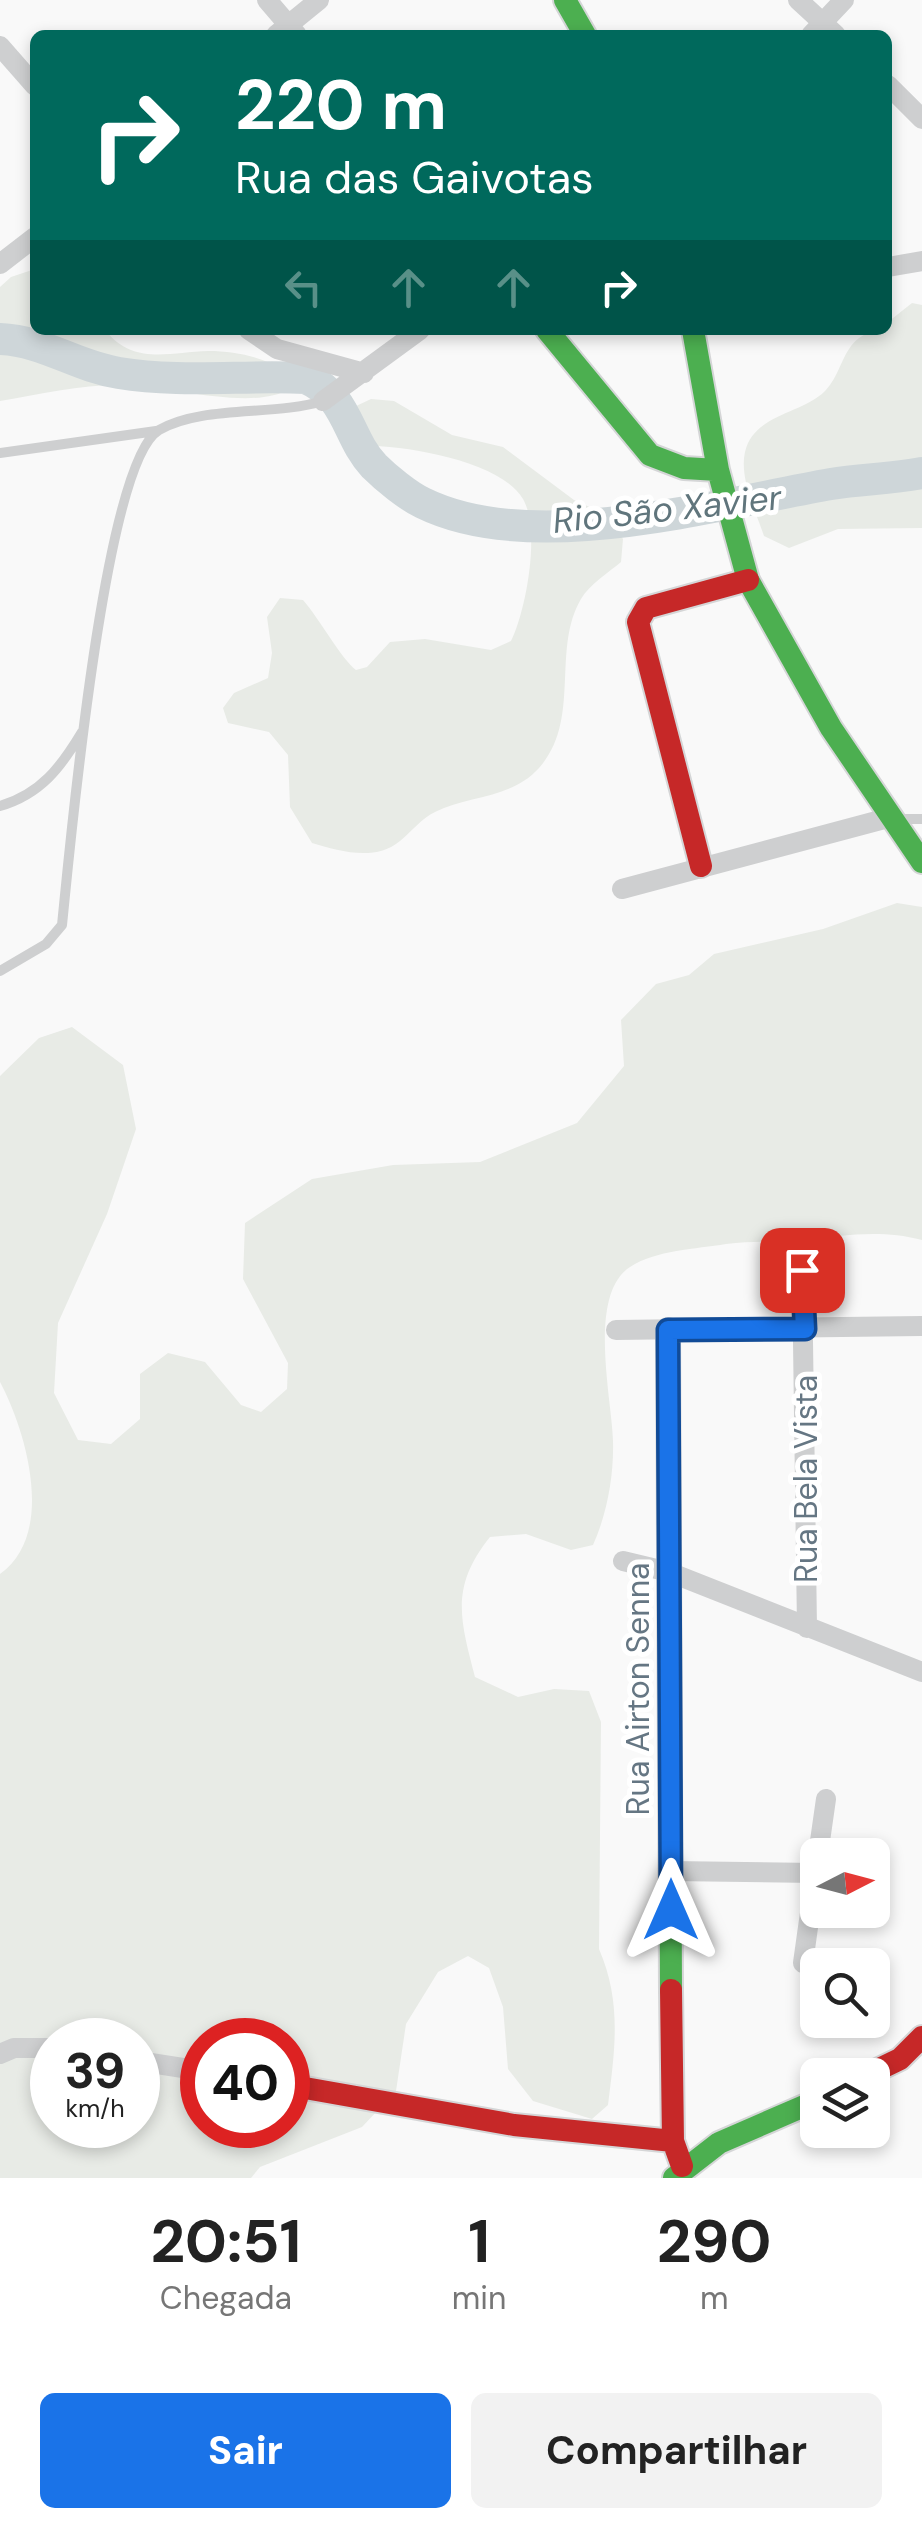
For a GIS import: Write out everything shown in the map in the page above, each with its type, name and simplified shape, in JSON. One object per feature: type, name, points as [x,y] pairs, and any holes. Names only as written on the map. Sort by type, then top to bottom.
[{"type":"street","points":[[267,0],[286,30]]},
{"type":"street","points":[[288,30],[320,0]]},
{"type":"street","points":[[565,0],[582,30]]},
{"type":"street","points":[[798,0],[822,30]]},
{"type":"street","points":[[824,30],[844,0]]},
{"type":"street","points":[[0,46],[30,80]]},
{"type":"street","points":[[892,90],[922,119]]},
{"type":"street","points":[[0,264],[30,241]]},
{"type":"street","points":[[892,266],[922,261]]},
{"type":"street","points":[[256,335],[277,349],[364,373]]},
{"type":"street","points":[[323,401],[346,388],[413,335]]},
{"type":"street","points":[[551,335],[650,455],[720,480]]},
{"type":"street","points":[[693,335],[720,480],[748,580],[770,628],[888,818],[922,862]]},
{"type":"street","points":[[701,866],[638,622],[640,613],[748,580]]},
{"type":"street","points":[[622,888],[888,818]]},
{"type":"street","name":"Rua Bela Vista","points":[[802,1270],[807,1628]]},
{"type":"street","points":[[616,1330],[922,1326]]},
{"type":"street","name":"Rua Airton Senna","points":[[668,1330],[673,2141],[678,2172]]},
{"type":"street","points":[[623,1561],[669,1572],[922,1672]]},
{"type":"street","points":[[821,1838],[826,1799]]},
{"type":"street","points":[[672,1872],[800,1864]]},
{"type":"street","points":[[890,2064],[922,2037]]},
{"type":"street","points":[[0,2054],[14,2048],[30,2048]]},
{"type":"street","points":[[310,2089],[514,2124],[673,2141]]},
{"type":"street","points":[[678,2172],[800,2109]]},
{"type":"lane","points":[[0,453],[157,431],[182,422],[300,408],[323,401]]},
{"type":"lane","points":[[0,971],[46,944],[62,925],[85,727],[120,506],[141,450],[157,431]]},
{"type":"lane","points":[[0,806],[22,800],[59,771],[85,727]]},
{"type":"lane","points":[[888,818],[922,819]]},
{"type":"shaded area","points":[[30,271],[30,335],[110,335],[140,353],[229,352],[285,370],[289,389],[274,395],[234,398],[114,385],[0,401],[0,287],[11,277]]},
{"type":"shaded area","points":[[912,303],[922,305],[922,528],[838,529],[789,548],[764,536],[744,473],[750,439],[768,422],[825,391],[861,336],[892,335],[892,319]]},
{"type":"shaded area","points":[[371,399],[394,401],[452,435],[503,447],[574,500],[605,514],[623,539],[621,562],[585,594],[572,619],[559,729],[539,768],[516,786],[435,812],[390,847],[357,853],[312,843],[290,807],[288,755],[269,732],[228,723],[223,708],[234,693],[268,678],[272,653],[267,617],[280,598],[303,600],[356,670],[367,667],[390,642],[425,639],[491,650],[511,641],[517,628],[531,550],[531,530],[523,499],[493,473],[445,456],[394,447],[353,446],[342,437],[341,422],[354,407]]},
{"type":"shaded area","points":[[897,903],[922,907],[922,1240],[876,1234],[736,1243],[664,1254],[630,1267],[617,1281],[605,1323],[612,1468],[606,1508],[593,1545],[571,1550],[526,1534],[490,1537],[469,1572],[462,1604],[465,1638],[475,1677],[518,1697],[554,1689],[589,1691],[601,1722],[599,1949],[611,1988],[615,2026],[608,2105],[592,2119],[533,2101],[508,2069],[503,2007],[489,1968],[468,1956],[438,1972],[406,2024],[396,2091],[362,2127],[310,2147],[310,2018],[180,2018],[180,2148],[308,2148],[260,2167],[251,2178],[0,2178],[0,1574],[17,1556],[32,1509],[27,1455],[0,1382],[0,1076],[39,1038],[72,1027],[123,1065],[136,1129],[107,1214],[58,1323],[54,1393],[78,1440],[111,1444],[140,1419],[140,1374],[168,1353],[205,1362],[241,1405],[261,1412],[287,1389],[288,1363],[243,1279],[245,1223],[312,1179],[393,1165],[480,1162],[577,1123],[624,1066],[621,1020],[656,984],[689,975],[714,954],[823,929]]},
{"type":"waterway","name":"Rio São Xavier","points":[[0,339],[31,344],[103,370],[142,376],[306,378],[331,396],[365,454],[385,476],[423,503],[467,519],[517,526],[625,521],[831,484],[922,473]]},
{"type":"traffic: fast","points":[[565,0],[582,30]]},
{"type":"traffic: fast","points":[[551,335],[650,455],[684,468],[718,470]]},
{"type":"traffic: fast","points":[[694,335],[718,470],[748,580],[831,728],[922,862]]},
{"type":"traffic: fast","points":[[668,1330],[671,1990]]},
{"type":"traffic: fast","points":[[674,2178],[719,2143],[800,2108]]},
{"type":"traffic: jam","points":[[701,866],[638,622],[646,608],[748,580]]},
{"type":"traffic: jam","points":[[671,1990],[673,2141],[682,2166]]},
{"type":"traffic: jam","points":[[890,2064],[922,2037]]},
{"type":"traffic: jam","points":[[310,2089],[514,2125],[673,2141]]},
{"type":"route","points":[[671,1910],[668,1330],[805,1329],[802,1270]]}]
